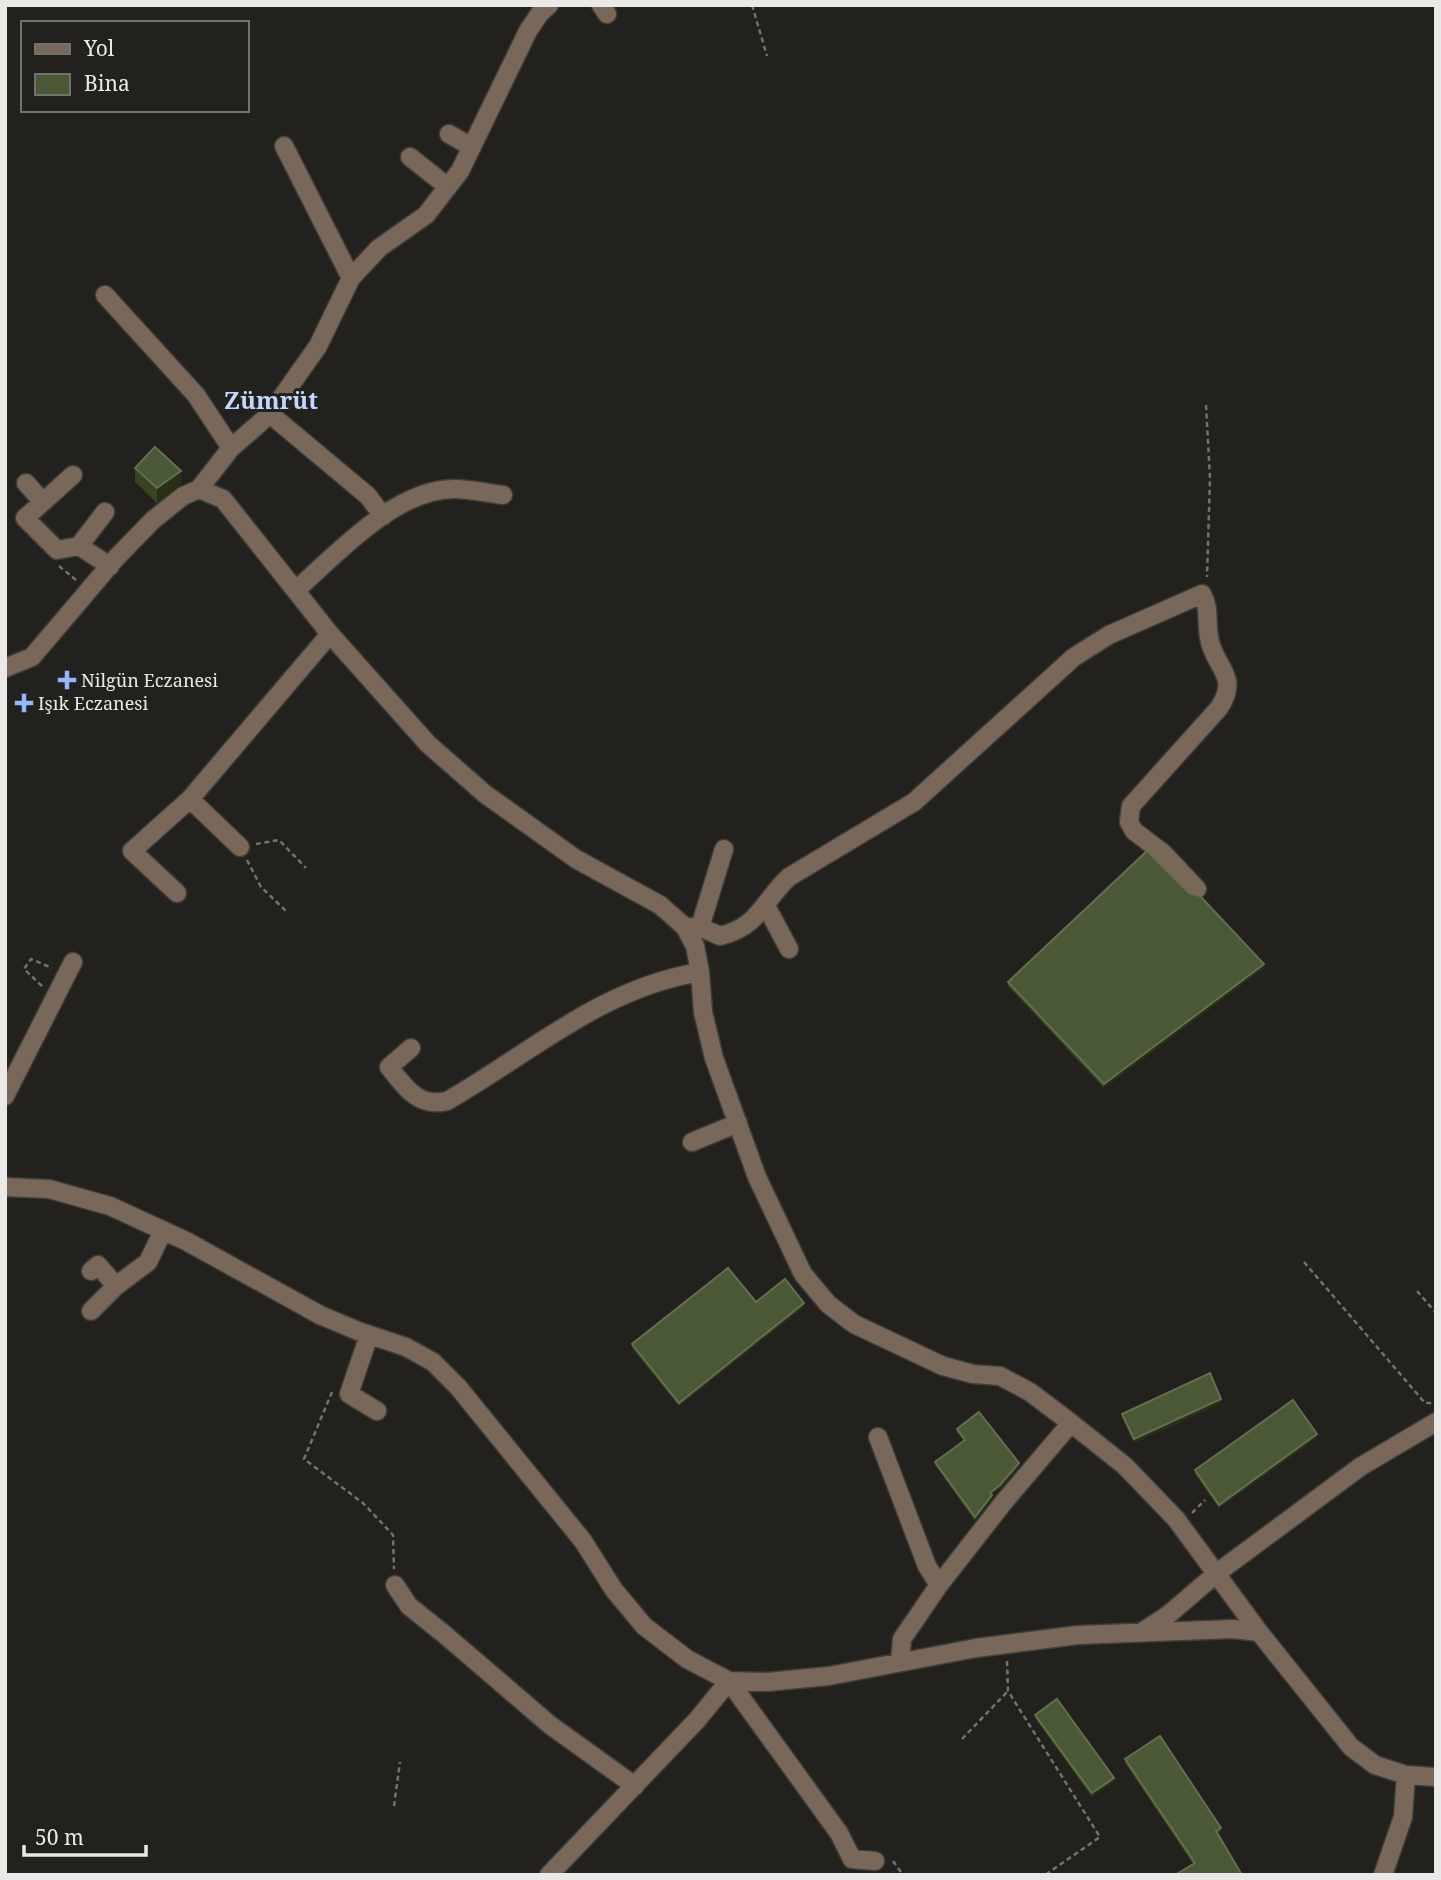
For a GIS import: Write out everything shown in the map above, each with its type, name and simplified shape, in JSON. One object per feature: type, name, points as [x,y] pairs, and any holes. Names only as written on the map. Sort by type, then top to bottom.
[{"type":"street","points":[[5,668],[32,657],[153,520],[183,496],[199,489],[231,448],[270,414],[318,346],[351,278],[379,248],[426,215],[460,171],[528,31],[542,8]]},
{"type":"street","points":[[449,134],[472,147]]},
{"type":"street","points":[[278,150],[296,168],[351,278]]},
{"type":"street","points":[[410,157],[448,187]]},
{"type":"street","points":[[105,295],[184,380],[206,408],[231,448]]},
{"type":"street","points":[[270,414],[368,496],[383,516]]},
{"type":"street","points":[[73,475],[24,518],[57,550],[79,546],[105,512]]},
{"type":"street","points":[[26,483],[43,502]]},
{"type":"street","points":[[199,489],[223,499],[330,634],[428,744],[485,794],[576,859],[660,905],[693,927],[720,936],[732,934],[752,922],[782,884],[800,869],[914,802],[1074,657],[1109,635],[1202,594],[1208,608],[1211,645],[1227,673],[1226,696],[1219,708],[1131,806],[1129,817],[1133,831],[1163,853],[1197,889]]},
{"type":"street","points":[[296,590],[383,516],[432,492],[454,489],[503,495]]},
{"type":"street","points":[[79,546],[110,566]]},
{"type":"street","points":[[177,893],[132,851],[190,799],[330,634]]},
{"type":"street","points":[[190,799],[240,847]]},
{"type":"street","points":[[724,849],[693,927],[704,1012],[714,1058],[757,1177],[803,1274],[828,1304],[854,1324],[943,1366],[973,1374],[1000,1376],[1030,1392],[1071,1423],[1125,1466],[1176,1519],[1259,1632],[1351,1747],[1375,1765],[1406,1775],[1436,1777]]},
{"type":"street","points":[[766,906],[789,949]]},
{"type":"street","points":[[5,1096],[70,968]]},
{"type":"street","points":[[411,1048],[389,1068],[419,1100],[433,1103],[447,1101],[558,1029],[618,996],[668,978],[700,972]]},
{"type":"street","points":[[692,1142],[738,1123]]},
{"type":"street","points":[[5,1187],[49,1189],[110,1206],[259,1280],[320,1315],[406,1347],[433,1362],[458,1387],[583,1541],[614,1590],[644,1626],[687,1659],[729,1681],[767,1682],[829,1676],[1006,1644],[1078,1635],[1233,1629],[1259,1632]]},
{"type":"street","points":[[91,1311],[116,1286],[148,1262],[163,1231]]},
{"type":"street","points":[[92,1271],[98,1265],[116,1286]]},
{"type":"street","points":[[369,1335],[349,1395],[377,1412]]},
{"type":"street","points":[[1142,1632],[1168,1615],[1217,1573],[1360,1467],[1436,1422]]},
{"type":"street","points":[[900,1662],[902,1639],[939,1585],[1003,1503],[1071,1423]]},
{"type":"street","points":[[878,1437],[927,1566],[939,1585]]},
{"type":"street","points":[[395,1585],[409,1606],[550,1725],[635,1786]]},
{"type":"street","points":[[549,1875],[697,1720],[729,1681]]},
{"type":"street","points":[[729,1681],[839,1833],[852,1859],[875,1861]]},
{"type":"street","points":[[1383,1875],[1403,1816],[1406,1775]]},
{"type":"path","points":[[752,5],[767,56]]},
{"type":"path","points":[[1202,594],[1208,581],[1210,478],[1206,405]]},
{"type":"path","points":[[287,912],[261,887],[240,847],[279,840],[306,868]]},
{"type":"path","points":[[55,997],[24,969],[32,959],[70,968]]},
{"type":"path","points":[[1304,1262],[1425,1403],[1436,1403]]},
{"type":"path","points":[[1417,1291],[1436,1313]]},
{"type":"path","points":[[336,1382],[304,1459],[363,1503],[393,1535],[395,1585]]},
{"type":"path","points":[[1006,1644],[1008,1691],[1100,1837],[1045,1875]]},
{"type":"path","points":[[962,1739],[1008,1691]]},
{"type":"path","points":[[394,1806],[400,1762]]},
{"type":"building","points":[[155,447],[181,471],[157,488],[135,468]]},
{"type":"building","points":[[1147,851],[1189,893],[1200,896],[1264,964],[1104,1084],[1008,982]]},
{"type":"building","points":[[728,1268],[756,1302],[785,1279],[804,1303],[679,1403],[632,1344]]},
{"type":"building","points":[[1210,1373],[1221,1399],[1134,1439],[1122,1414]]},
{"type":"building","points":[[1293,1400],[1317,1434],[1219,1505],[1195,1470]]},
{"type":"building","points":[[979,1412],[1019,1463],[990,1493],[992,1495],[975,1517],[935,1462],[965,1440],[957,1429]]},
{"type":"building","points":[[1057,1699],[1114,1778],[1092,1793],[1035,1715]]},
{"type":"building","points":[[1160,1736],[1221,1828],[1216,1831],[1242,1875],[1175,1875],[1195,1863],[1125,1759]]},
{"type":"place","name":"Nilgün Eczanesi","points":[[67,680]]},
{"type":"place","name":"Işık Eczanesi","points":[[24,703]]},
{"type":"district","name":"Zümrüt","points":[[271,399]]}]
